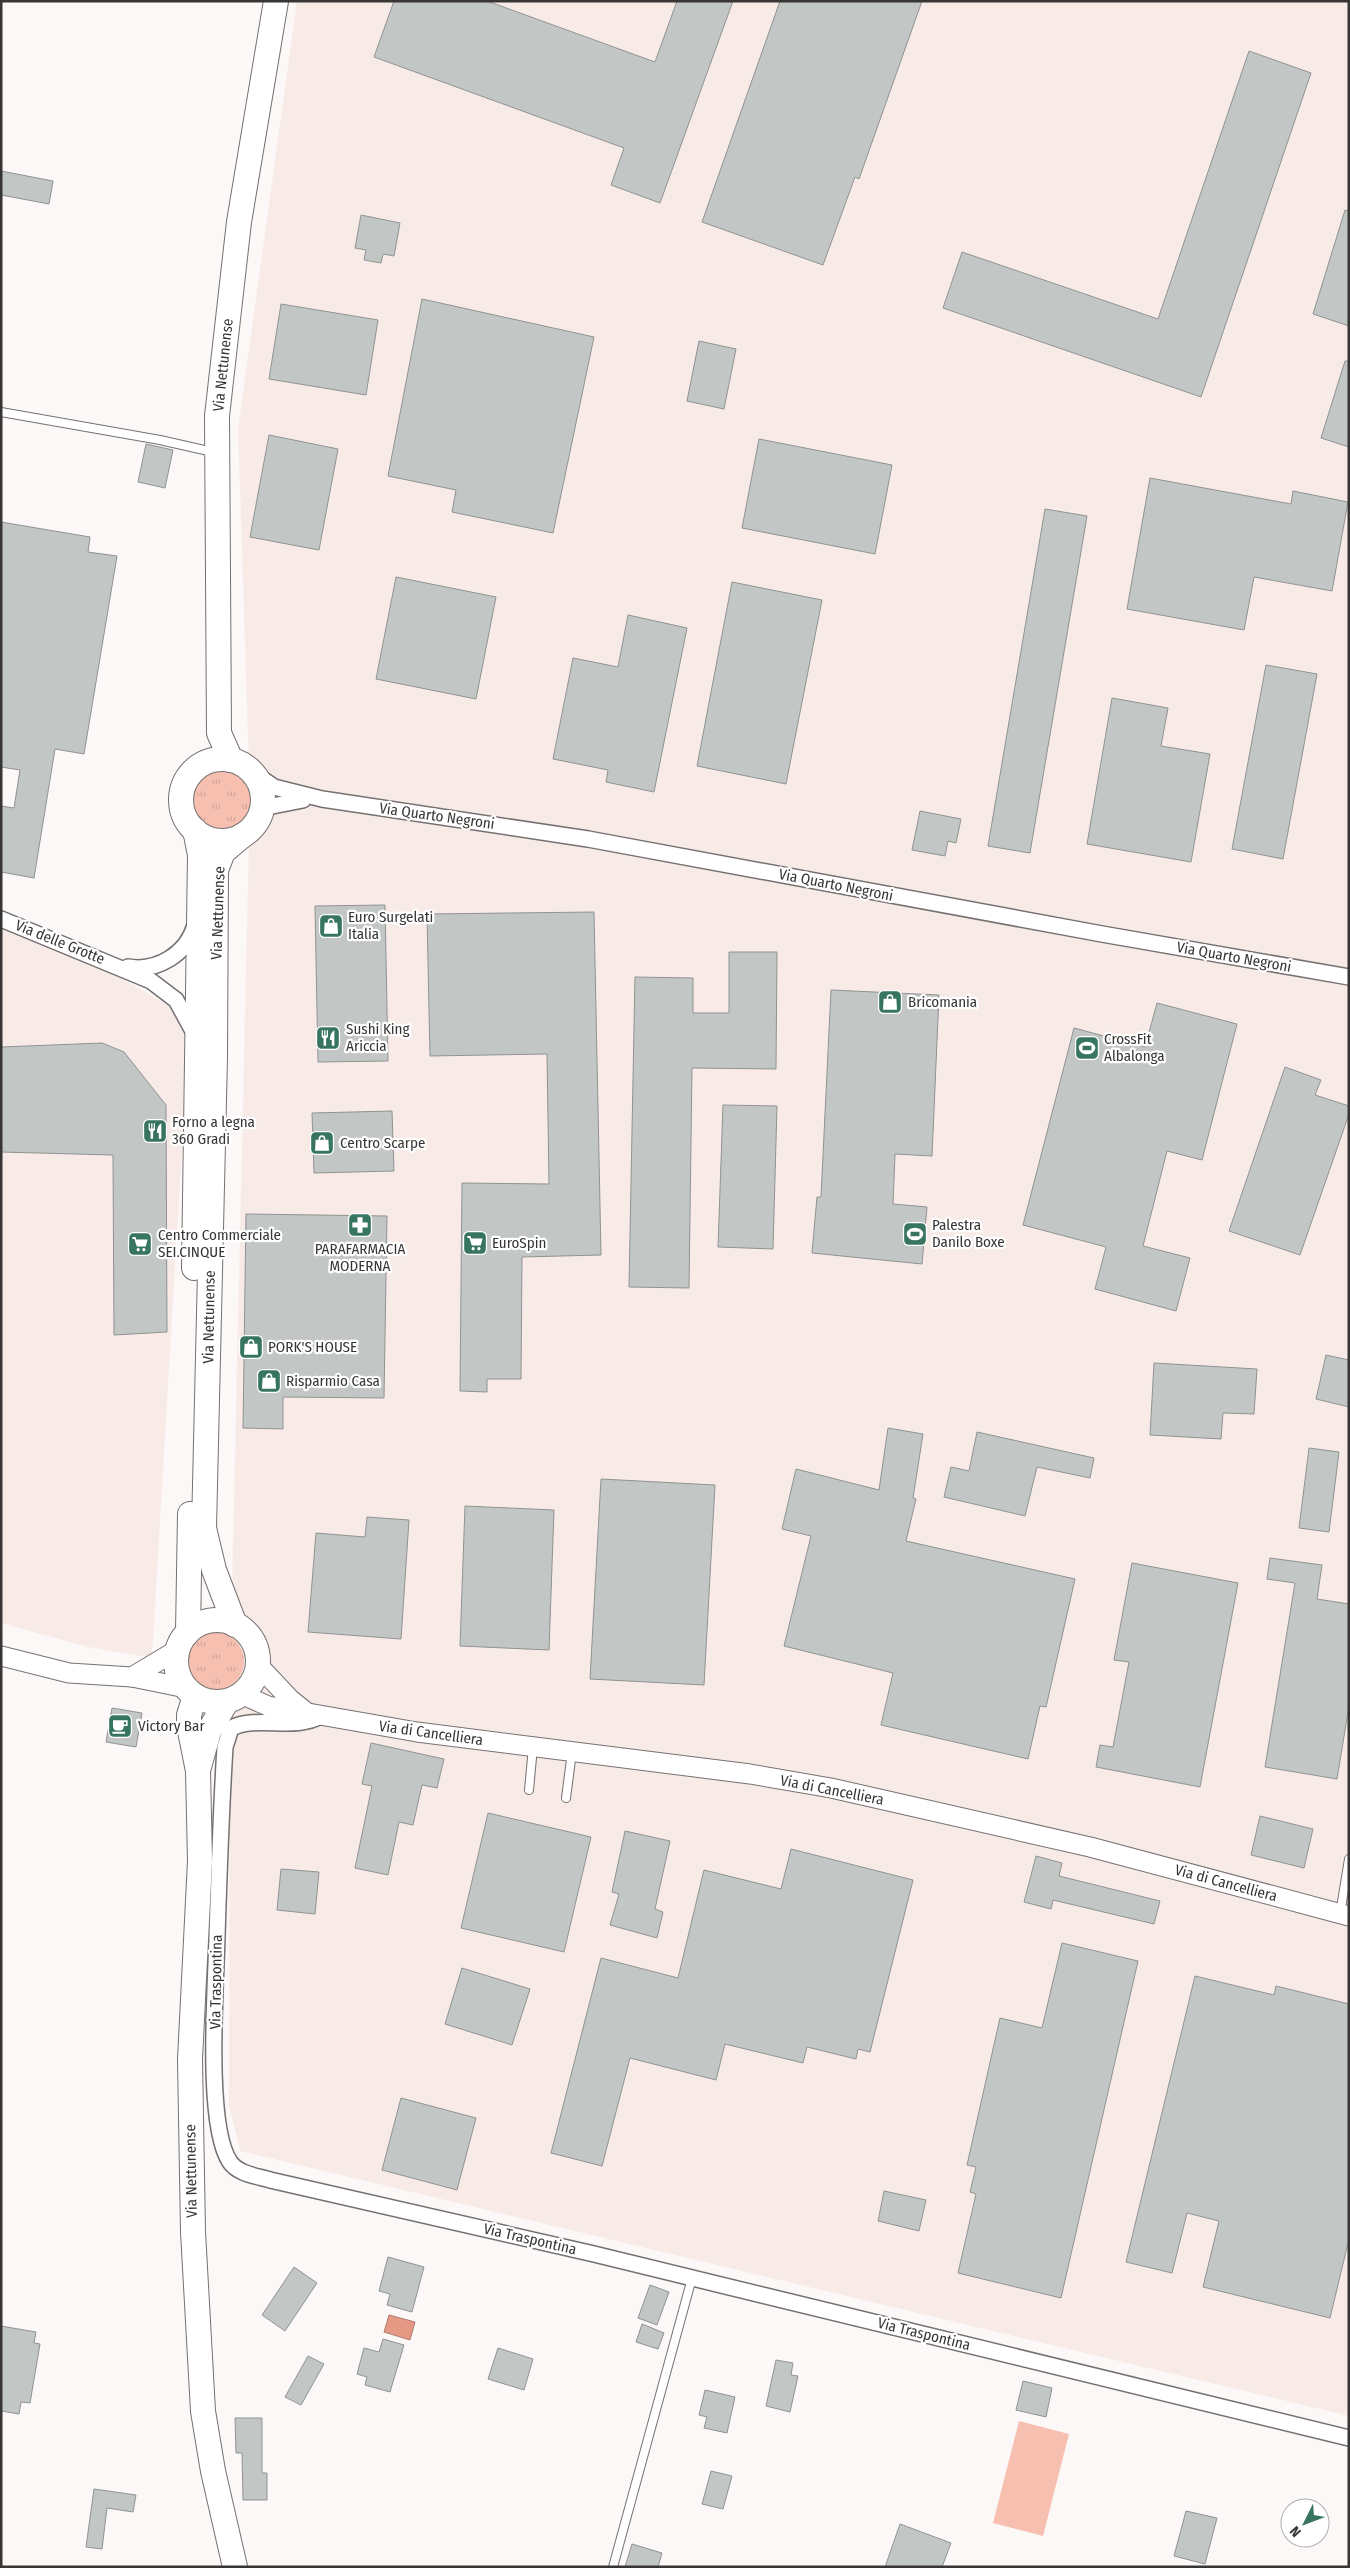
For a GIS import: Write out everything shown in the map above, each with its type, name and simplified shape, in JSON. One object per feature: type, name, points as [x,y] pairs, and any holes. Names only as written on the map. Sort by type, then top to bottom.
[{"type":"main road","name":"Via Nettunense","points":[[230,764],[219,733],[215,453],[217,416],[239,222],[276,1]]},
{"type":"main road","points":[[230,764],[261,787],[262,808],[255,823],[242,835],[231,840],[218,840],[206,837],[195,830],[184,815],[181,796],[183,787],[193,771],[230,764]]},
{"type":"main road","name":"Via Nettunense","points":[[195,830],[200,855],[183,1641],[177,1670],[190,1692],[189,1726],[198,1771],[200,1861],[190,2068],[192,2232],[203,2411],[215,2481],[235,2567]]},
{"type":"main road","name":"Via Nettunense","points":[[198,1771],[209,1731],[234,1697],[253,1681],[258,1664],[252,1641],[235,1625],[214,1570],[204,1528],[215,1057],[216,870],[223,852],[242,835]]},
{"type":"main road","points":[[183,1641],[198,1625],[210,1621],[223,1621],[235,1625]]},
{"type":"main road","points":[[190,1692],[205,1701],[234,1697]]},
{"type":"street","name":"Via Quarto Negroni","points":[[230,764],[274,787],[322,799],[588,839],[1112,936],[1349,977]]},
{"type":"street","name":"Via Quarto Negroni","points":[[262,808],[293,800],[322,799]]},
{"type":"street","name":"Via delle Grotte","points":[[118,965],[148,968],[168,960],[188,941],[198,914]]},
{"type":"street","name":"Via delle Grotte","points":[[1,919],[152,980],[171,994],[186,1015],[196,1039]]},
{"type":"street","points":[[132,1677],[183,1641]]},
{"type":"street","points":[[1,1656],[69,1673],[132,1677],[190,1692]]},
{"type":"street","points":[[258,1664],[290,1699],[313,1714]]},
{"type":"street","name":"Via di Cancelliera","points":[[234,1697],[268,1706],[417,1732],[750,1774],[831,1788],[1090,1847],[1344,1915]]},
{"type":"street","name":"Via Traspontina","points":[[313,1714],[311,1722],[243,1722],[231,1728],[225,1747],[214,2017],[216,2114],[221,2144],[230,2163],[237,2170],[270,2180],[692,2278],[1349,2438]]},
{"type":"lane","points":[[1,412],[160,440],[215,453]]},
{"type":"lane","points":[[529,1790],[533,1747]]},
{"type":"lane","points":[[566,1798],[572,1752]]},
{"type":"lane","points":[[1344,1915],[1349,1859]]},
{"type":"lane","points":[[614,2567],[692,2278]]},
{"type":"shaded area","points":[[297,1],[1349,1],[1349,2416],[240,2151],[229,2106],[230,1676],[250,796],[238,429]]},
{"type":"shaded area","points":[[1,928],[122,979],[170,1006],[181,1020],[188,1045],[152,1658],[88,1647],[1,1623]]},
{"type":"shaded area","points":[[389,2315],[415,2322],[410,2340],[384,2332]]},
{"type":"green space","points":[[222,763],[243,769],[253,779],[259,800],[253,821],[243,831],[222,837],[201,831],[191,821],[185,800],[191,779],[201,769]]},
{"type":"green space","points":[[209,1632],[221,1632],[236,1640],[244,1655],[244,1667],[236,1682],[221,1690],[209,1690],[194,1682],[186,1667],[186,1655],[194,1640]]},
{"type":"green space","points":[[1019,2421],[1069,2434],[1043,2536],[993,2523]]},
{"type":"building","points":[[394,1],[487,1],[655,62],[677,1],[733,1],[660,203],[611,185],[624,148],[374,57]]},
{"type":"building","points":[[780,1],[922,1],[859,179],[855,177],[823,265],[702,222]]},
{"type":"building","points":[[1249,51],[1311,73],[1201,397],[943,308],[962,252],[1158,319]]},
{"type":"building","points":[[1,171],[53,181],[49,204],[1,195]]},
{"type":"building","points":[[1345,210],[1349,211],[1349,326],[1313,314]]},
{"type":"building","points":[[361,215],[400,223],[394,256],[383,254],[381,263],[364,260],[366,250],[355,248]]},
{"type":"building","points":[[422,299],[594,337],[553,533],[452,512],[456,490],[388,476]]},
{"type":"building","points":[[281,304],[378,320],[366,395],[269,379]]},
{"type":"building","points":[[699,341],[736,349],[724,409],[687,401]]},
{"type":"building","points":[[1345,361],[1349,361],[1349,447],[1321,438]]},
{"type":"building","points":[[269,435],[338,449],[319,550],[250,537]]},
{"type":"building","points":[[759,439],[892,465],[875,554],[742,528]]},
{"type":"building","points":[[146,444],[173,450],[165,488],[138,482]]},
{"type":"building","points":[[1150,478],[1291,504],[1293,491],[1348,502],[1332,591],[1254,577],[1244,630],[1127,609]]},
{"type":"building","points":[[1045,509],[1087,516],[1030,853],[988,846]]},
{"type":"building","points":[[1,522],[90,537],[88,552],[117,556],[84,754],[55,749],[34,878],[1,872],[1,806],[14,808],[20,770],[1,767]]},
{"type":"building","points":[[396,577],[496,597],[476,699],[376,679]]},
{"type":"building","points":[[732,582],[822,600],[786,784],[697,766]]},
{"type":"building","points":[[628,615],[687,628],[654,792],[606,782],[608,770],[553,759],[573,658],[618,667]]},
{"type":"building","points":[[1266,665],[1317,674],[1283,859],[1232,849]]},
{"type":"building","points":[[1112,698],[1168,708],[1161,746],[1210,754],[1191,862],[1087,844]]},
{"type":"building","points":[[920,811],[961,819],[956,843],[948,841],[945,856],[912,850]]},
{"type":"building","points":[[385,905],[388,1061],[318,1062],[315,906]]},
{"type":"building","points":[[594,912],[601,1255],[522,1257],[521,1379],[487,1379],[487,1392],[460,1391],[462,1183],[549,1184],[547,1054],[430,1056],[427,914]]},
{"type":"building","points":[[729,952],[777,952],[776,1069],[692,1068],[689,1288],[629,1287],[635,977],[693,978],[693,1013],[729,1013]]},
{"type":"building","points":[[831,990],[939,995],[932,1156],[895,1154],[893,1204],[927,1207],[922,1264],[812,1253],[817,1197],[821,1197]]},
{"type":"building","points":[[1157,1003],[1237,1024],[1202,1160],[1167,1151],[1143,1246],[1190,1258],[1176,1311],[1095,1289],[1106,1247],[1023,1225],[1074,1028],[1145,1047]]},
{"type":"building","name":"Centro Commerciale SEI.CINQUE","points":[[102,1043],[124,1052],[166,1105],[167,1332],[114,1335],[113,1155],[1,1152],[1,1047]]},
{"type":"building","points":[[1285,1067],[1321,1080],[1315,1095],[1349,1106],[1349,1114],[1300,1255],[1229,1231]]},
{"type":"building","points":[[723,1105],[777,1106],[773,1249],[718,1247]]},
{"type":"building","points":[[392,1111],[394,1171],[314,1173],[312,1113]]},
{"type":"building","points":[[246,1214],[387,1216],[384,1398],[283,1397],[283,1429],[243,1428]]},
{"type":"building","points":[[1326,1355],[1349,1360],[1349,1407],[1316,1399]]},
{"type":"building","points":[[1154,1363],[1257,1369],[1254,1414],[1223,1413],[1221,1439],[1150,1435]]},
{"type":"building","points":[[888,1428],[923,1434],[913,1498],[916,1499],[906,1541],[1075,1579],[1046,1707],[1040,1706],[1028,1759],[881,1725],[893,1673],[784,1646],[811,1536],[782,1529],[796,1469],[879,1490]]},
{"type":"building","points":[[977,1432],[1094,1458],[1090,1478],[1037,1467],[1025,1516],[944,1497],[951,1467],[969,1471]]},
{"type":"building","points":[[1309,1448],[1339,1452],[1329,1532],[1299,1528]]},
{"type":"building","points":[[601,1479],[715,1485],[704,1685],[590,1679]]},
{"type":"building","points":[[465,1506],[554,1510],[549,1650],[460,1646]]},
{"type":"building","points":[[367,1517],[409,1520],[401,1639],[308,1632],[316,1533],[365,1537]]},
{"type":"building","points":[[1270,1558],[1322,1565],[1317,1599],[1349,1604],[1349,1706],[1337,1779],[1265,1767],[1295,1583],[1267,1579]]},
{"type":"building","points":[[1132,1563],[1238,1583],[1200,1787],[1096,1767],[1100,1745],[1113,1747],[1129,1662],[1114,1660]]},
{"type":"building","points":[[112,1708],[142,1713],[136,1747],[106,1742]]},
{"type":"building","points":[[371,1743],[444,1759],[437,1788],[422,1785],[413,1825],[399,1822],[388,1875],[355,1868],[372,1786],[362,1784]]},
{"type":"building","points":[[488,1813],[591,1837],[564,1952],[461,1928]]},
{"type":"building","points":[[1260,1816],[1313,1829],[1304,1868],[1251,1855]]},
{"type":"building","points":[[625,1831],[670,1841],[655,1909],[663,1912],[657,1938],[610,1925],[619,1894],[612,1892]]},
{"type":"building","points":[[791,1849],[913,1880],[870,2052],[858,2049],[856,2059],[807,2047],[803,2063],[725,2044],[716,2080],[630,2058],[602,2166],[551,2153],[601,1958],[678,1978],[704,1870],[781,1889]]},
{"type":"building","points":[[1036,1856],[1062,1863],[1059,1876],[1160,1901],[1154,1924],[1053,1900],[1051,1909],[1024,1902]]},
{"type":"building","points":[[281,1869],[319,1872],[315,1914],[277,1910]]},
{"type":"building","points":[[1062,1943],[1138,1961],[1061,2298],[958,2273],[976,2194],[970,2192],[976,2167],[967,2165],[1000,2018],[1042,2028]]},
{"type":"building","points":[[462,1968],[530,1989],[512,2045],[445,2024]]},
{"type":"building","points":[[1195,1976],[1274,1995],[1276,1986],[1349,2004],[1349,2239],[1330,2318],[1203,2287],[1219,2221],[1187,2213],[1172,2273],[1126,2262]]},
{"type":"building","points":[[401,2098],[476,2118],[457,2190],[382,2170]]},
{"type":"building","points":[[884,2191],[926,2200],[919,2231],[878,2221]]},
{"type":"building","points":[[388,2257],[424,2267],[412,2312],[387,2305],[390,2294],[379,2291]]},
{"type":"building","points":[[294,2267],[317,2283],[285,2331],[262,2315]]},
{"type":"building","points":[[650,2285],[669,2292],[657,2325],[638,2318]]},
{"type":"building","points":[[642,2324],[664,2333],[658,2349],[636,2342]]},
{"type":"building","points":[[1,2326],[36,2332],[34,2343],[40,2344],[30,2403],[21,2402],[19,2414],[1,2411]]},
{"type":"building","points":[[383,2339],[404,2345],[390,2392],[365,2385],[367,2377],[357,2374],[364,2348],[379,2352]]},
{"type":"building","points":[[498,2348],[533,2359],[524,2390],[488,2379]]},
{"type":"building","points":[[308,2356],[324,2364],[301,2405],[285,2397]]},
{"type":"building","points":[[776,2360],[793,2363],[791,2375],[798,2376],[790,2412],[766,2406]]},
{"type":"building","points":[[1023,2381],[1052,2388],[1046,2417],[1016,2410]]},
{"type":"building","points":[[705,2390],[735,2397],[727,2433],[704,2428],[707,2417],[699,2415]]},
{"type":"building","points":[[235,2418],[262,2418],[262,2473],[267,2473],[267,2500],[243,2500],[242,2453],[236,2453]]},
{"type":"building","points":[[711,2471],[732,2476],[723,2509],[702,2504]]},
{"type":"building","points":[[94,2489],[136,2495],[133,2512],[107,2508],[102,2549],[86,2547]]},
{"type":"building","points":[[1186,2511],[1217,2518],[1205,2564],[1174,2556]]},
{"type":"building","points":[[900,2524],[951,2543],[942,2567],[885,2567]]},
{"type":"building","points":[[632,2544],[662,2553],[658,2567],[625,2567]]},
{"type":"place","name":"Euro Surgelati Italia","points":[[331,926]]},
{"type":"place","name":"Bricomania","points":[[890,1002]]},
{"type":"place","name":"Sushi King Ariccia","points":[[328,1038]]},
{"type":"place","name":"CrossFit Albalonga","points":[[1087,1048]]},
{"type":"place","name":"Forno a legna 360 Gradi","points":[[155,1131]]},
{"type":"place","name":"Centro Scarpe","points":[[322,1143]]},
{"type":"place","name":"PARAFARMACIA MODERNA","points":[[360,1225]]},
{"type":"place","name":"Palestra Danilo Boxe","points":[[915,1234]]},
{"type":"place","name":"EuroSpin","points":[[475,1243]]},
{"type":"place","name":"Centro Commerciale SEI.CINQUE","points":[[140,1244]]},
{"type":"place","name":"PORK'S HOUSE","points":[[251,1347]]},
{"type":"place","name":"Risparmio Casa","points":[[269,1381]]},
{"type":"place","name":"Victory Bar","points":[[120,1726]]}]
